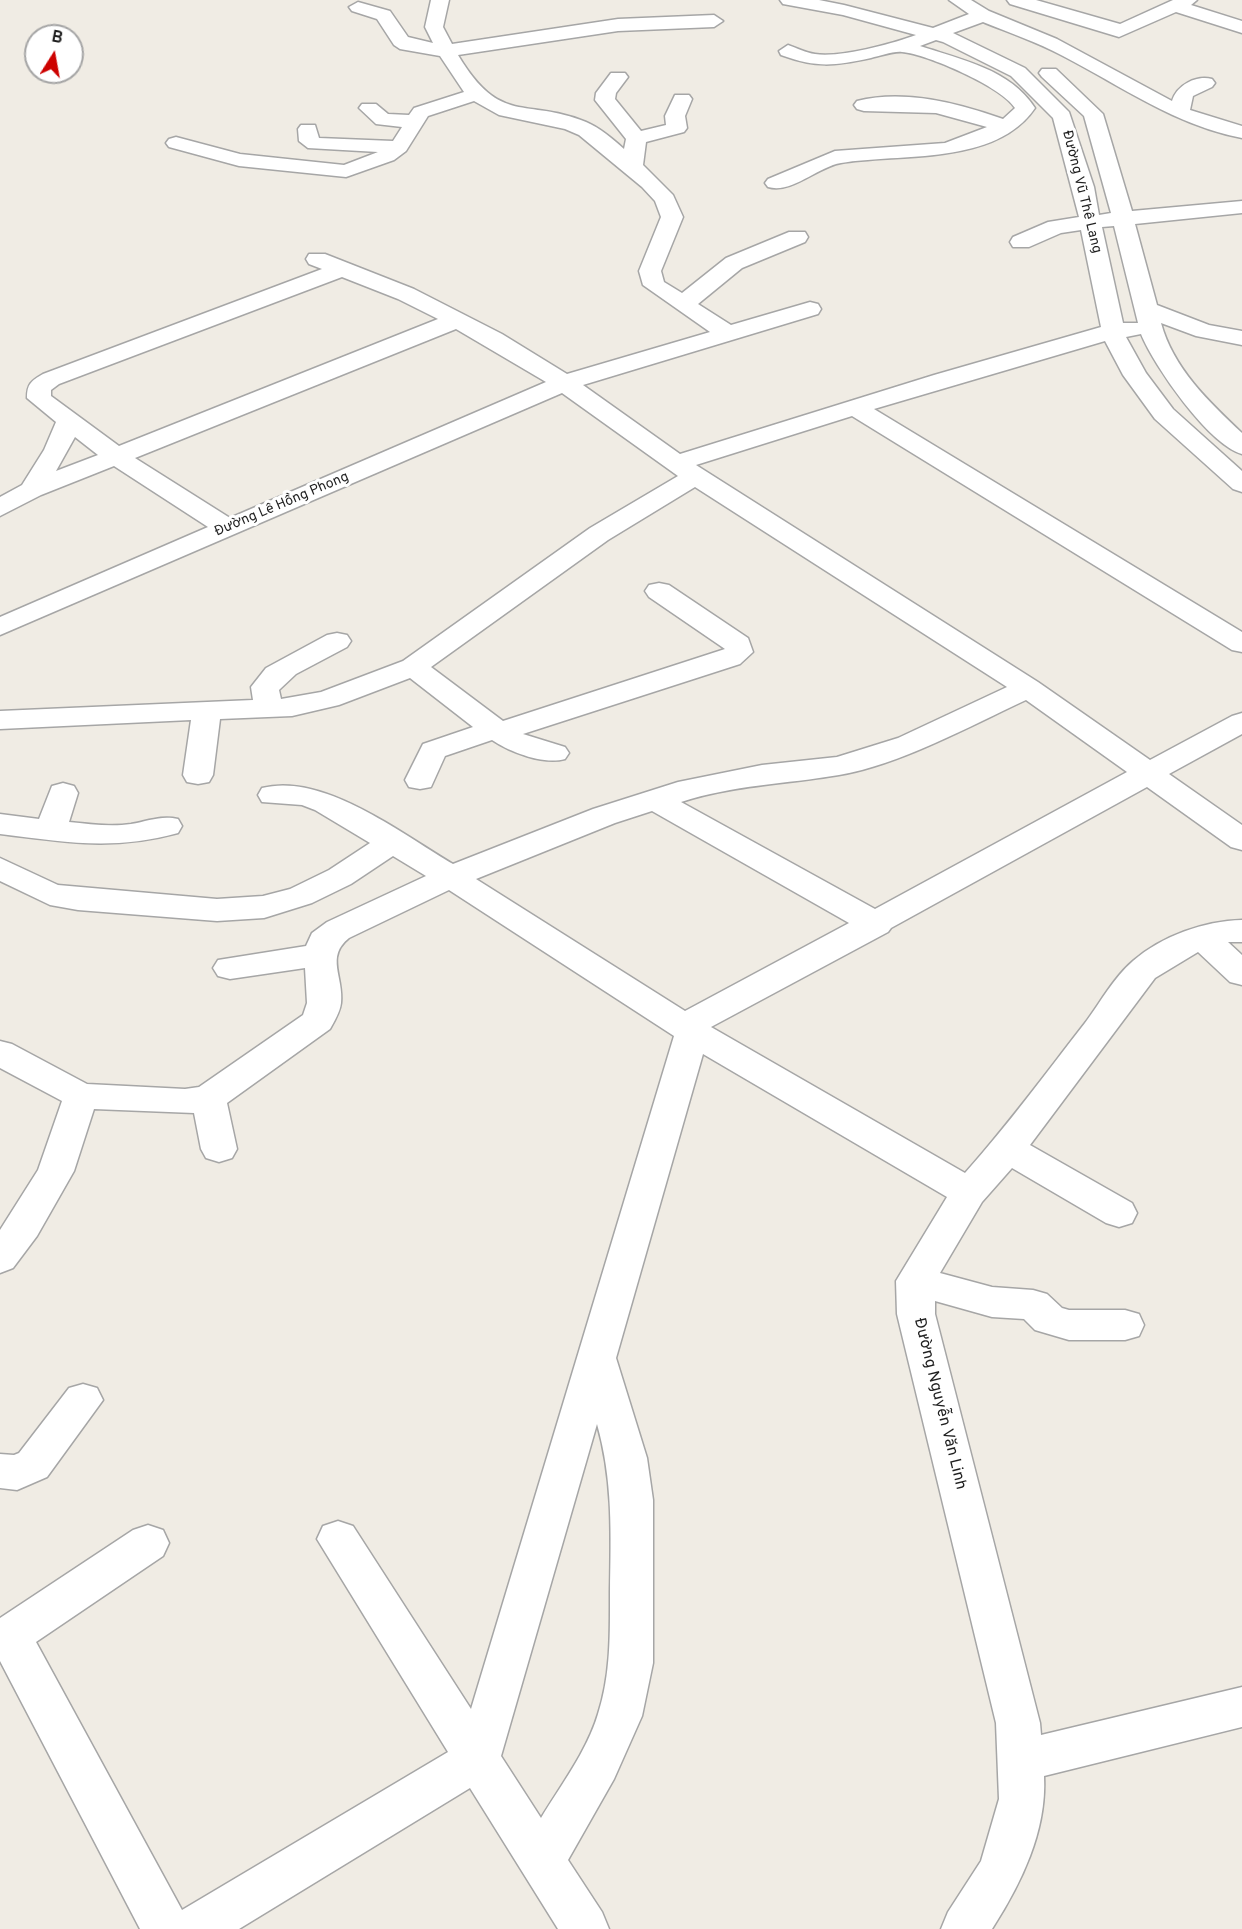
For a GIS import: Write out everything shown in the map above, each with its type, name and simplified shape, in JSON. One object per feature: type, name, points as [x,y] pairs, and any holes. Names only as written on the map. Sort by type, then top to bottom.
[{"type":"street","points":[[440,0],[434,27],[446,51],[477,94],[488,103],[505,110],[580,127],[601,138],[664,200],[672,217],[650,272],[654,285],[728,333]]},
{"type":"street","name":"Đường Vũ Thê Lang","points":[[789,0],[944,30],[968,30],[1036,63],[1094,114],[1124,219],[1148,318],[1173,373],[1232,426],[1242,446]]},
{"type":"street","name":"Đường Vũ Thê Lang","points":[[853,0],[944,30],[950,38],[1012,69],[1062,116],[1090,222],[1113,331],[1135,375],[1164,414],[1242,484]]},
{"type":"street","points":[[958,0],[991,18],[1069,51],[1180,111],[1204,122],[1242,132]]},
{"type":"street","points":[[1016,0],[1117,32]]},
{"type":"street","points":[[1012,69],[1036,63],[1187,6],[1227,0]]},
{"type":"street","points":[[1187,6],[1242,27]]},
{"type":"street","points":[[358,7],[384,15],[401,41],[407,45],[446,51],[618,25],[714,21]]},
{"type":"street","points":[[815,64],[903,46],[944,30],[991,18],[1045,10]]},
{"type":"street","points":[[434,27],[468,29]]},
{"type":"street","points":[[775,183],[835,157],[945,149],[969,143],[1005,126],[1019,117],[1025,108],[1022,98],[995,80],[903,46]]},
{"type":"street","points":[[788,51],[815,64],[867,72]]},
{"type":"street","points":[[618,77],[606,93],[605,100],[636,138],[632,168]]},
{"type":"street","points":[[1180,111],[1181,96],[1184,91],[1205,83]]},
{"type":"street","points":[[176,143],[239,160],[329,171],[359,168],[399,147],[422,112],[434,106],[477,94]]},
{"type":"street","points":[[617,116],[628,97]]},
{"type":"street","points":[[636,138],[677,128],[675,116],[682,99]]},
{"type":"street","points":[[864,105],[898,103],[947,107],[1005,126]]},
{"type":"street","points":[[369,108],[383,120],[414,121]]},
{"type":"street","points":[[308,129],[309,141],[315,144],[399,147]]},
{"type":"street","points":[[816,140],[835,157]]},
{"type":"street","points":[[1071,147],[1103,148]]},
{"type":"street","points":[[1021,242],[1056,227],[1242,207]]},
{"type":"street","points":[[683,304],[734,263],[797,237]]},
{"type":"street","points":[[317,259],[406,294],[494,339],[564,383],[686,469],[1028,688],[1242,840]]},
{"type":"street","points":[[229,529],[117,457],[39,398],[39,387],[51,379],[342,269]]},
{"type":"street","name":"Đường Lê Hồng Phong","points":[[0,627],[564,383],[810,309]]},
{"type":"street","points":[[0,720],[292,707],[329,699],[413,667],[686,469],[854,407],[1113,331],[1148,318],[1242,338]]},
{"type":"street","points":[[0,508],[32,490],[457,320]]},
{"type":"street","points":[[854,407],[1242,644]]},
{"type":"street","points":[[32,490],[57,450],[69,420]]},
{"type":"street","points":[[420,780],[433,750],[730,658],[739,652],[738,644],[659,591]]},
{"type":"street","points":[[273,708],[264,694],[265,685],[276,674],[337,641]]},
{"type":"street","points":[[413,667],[513,741],[554,753]]},
{"type":"street","points":[[0,1054],[81,1096],[185,1102],[208,1098],[318,1021],[324,1003],[320,955],[324,941],[339,930],[451,877],[604,816],[689,789],[762,774],[840,766],[908,744],[1028,688]]},
{"type":"street","points":[[198,775],[207,711]]},
{"type":"street","points":[[195,1929],[478,1759],[596,1358],[688,1030],[1242,722]]},
{"type":"street","points":[[51,830],[63,793]]},
{"type":"street","points":[[273,795],[304,795],[326,804],[451,877],[688,1030],[969,1192]]},
{"type":"street","points":[[655,800],[877,924]]},
{"type":"street","points":[[0,824],[96,835],[130,834],[167,826]]},
{"type":"street","points":[[0,868],[50,894],[78,899],[217,910],[264,907],[301,896],[400,847]]},
{"type":"street","points":[[369,883],[400,847]]},
{"type":"street","points":[[1125,1324],[1069,1325],[1049,1319],[1033,1305],[992,1302],[915,1281],[969,1192],[1008,1149],[1143,970],[1172,950],[1202,937],[1242,931]]},
{"type":"street","points":[[1202,937],[1242,974]]},
{"type":"street","points":[[230,968],[320,955]]},
{"type":"street","points":[[0,1258],[24,1226],[56,1171],[81,1096]]},
{"type":"street","points":[[208,1098],[219,1149]]},
{"type":"street","points":[[1008,1149],[1119,1213]]},
{"type":"street","name":"Đường Nguyễn Văn Linh","points":[[915,1281],[916,1314],[1018,1723],[1022,1799],[1002,1871],[965,1929]]},
{"type":"street","points":[[542,1860],[598,1764],[615,1726],[631,1663],[632,1500],[627,1458],[596,1358]]},
{"type":"street","points":[[0,1471],[17,1473],[33,1465],[83,1400]]},
{"type":"street","points":[[338,1539],[585,1929]]},
{"type":"street","points":[[148,1543],[5,1639],[166,1929]]},
{"type":"street","points":[[1020,1761],[1242,1707]]}]
